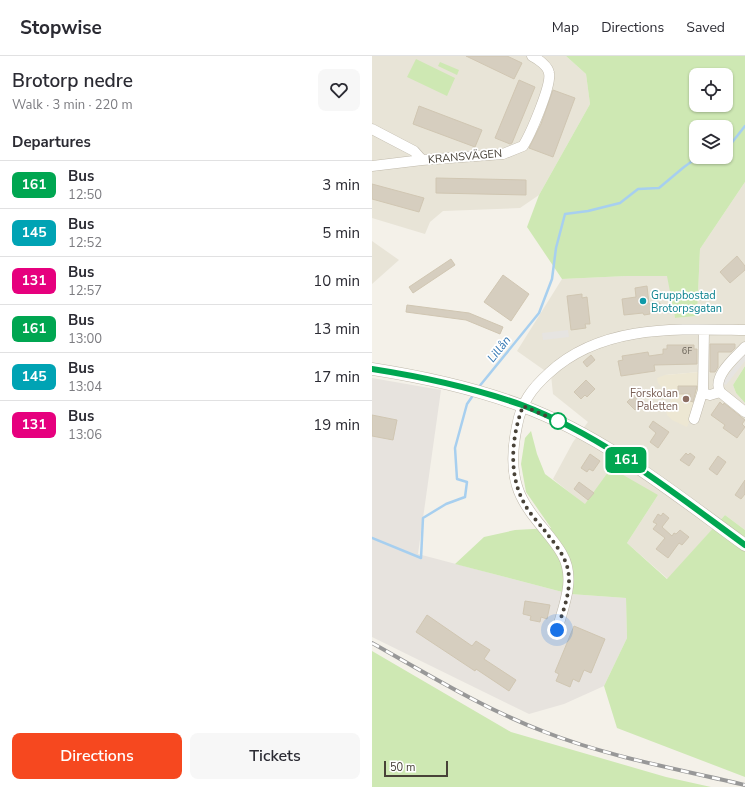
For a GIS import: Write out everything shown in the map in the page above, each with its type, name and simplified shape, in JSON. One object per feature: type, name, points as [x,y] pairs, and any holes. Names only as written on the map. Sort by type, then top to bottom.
[{"type":"street","name":"KRANSVÄGEN","points":[[372,166],[422,160],[503,154],[523,146],[542,103],[550,79],[549,71],[532,56]]},
{"type":"street","name":"KRANSVÄGEN","points":[[372,129],[414,151],[422,160]]},
{"type":"street","points":[[557,630],[568,595],[568,569],[562,554],[523,502],[516,485],[513,455],[516,432],[523,406],[530,392],[558,364],[577,352],[598,342],[629,334],[679,329],[745,330]]},
{"type":"street","points":[[694,419],[703,393],[704,330]]},
{"type":"street","points":[[745,347],[722,374],[718,382],[720,392],[745,412]]},
{"type":"street","points":[[372,369],[409,375],[487,394],[523,406],[558,422],[603,446],[657,481],[745,545]]},
{"type":"street","points":[[703,393],[710,395],[720,392]]},
{"type":"shaded area","points":[[372,56],[566,56],[586,74],[590,104],[539,195],[520,208],[443,211],[430,222],[425,234],[372,218]]},
{"type":"shaded area","points":[[745,182],[745,366],[733,385],[736,393],[745,403],[745,530],[725,515],[668,579],[627,543],[658,495],[585,505],[553,479],[573,442],[588,422],[553,394],[551,375],[517,351],[562,279],[668,276],[675,318],[697,316],[700,249]],"holes":[[[699,372],[666,409],[672,399],[663,387],[665,375]]]},
{"type":"shaded area","points":[[372,241],[399,260],[372,284]]},
{"type":"shaded area","points":[[568,330],[569,337],[543,340],[542,333]]},
{"type":"shaded area","points":[[745,353],[745,361],[726,385],[722,383]]},
{"type":"shaded area","name":"Förskolan Paletten","points":[[699,372],[700,400],[687,427],[672,420],[667,415],[666,409],[672,399],[658,383],[657,378],[665,375]]},
{"type":"shaded area","points":[[372,378],[441,390],[418,554],[570,594],[626,598],[627,638],[604,686],[564,704],[529,714],[372,637]]},
{"type":"green space","points":[[566,56],[745,56],[745,182],[700,249],[697,316],[675,318],[667,276],[562,279],[527,227],[539,195],[590,104],[586,74]]},
{"type":"green space","points":[[416,59],[455,78],[447,96],[407,77]]},
{"type":"green space","points":[[440,62],[459,70],[457,75],[438,66]]},
{"type":"green space","points":[[745,366],[745,403],[736,393],[733,385]]},
{"type":"green space","points":[[531,431],[537,454],[545,474],[585,504],[611,468],[658,495],[627,543],[667,579],[725,515],[745,530],[745,777],[617,728],[604,686],[627,638],[626,598],[570,594],[455,564],[484,537],[515,530],[551,528],[526,492],[521,464],[525,438]]},
{"type":"green space","points":[[372,651],[511,732],[666,777],[711,787],[372,787]]},
{"type":"building","points":[[466,56],[507,56],[522,63],[514,79]]},
{"type":"building","points":[[519,80],[535,87],[512,143],[510,144],[495,138]]},
{"type":"building","points":[[553,90],[575,98],[553,157],[529,148],[541,124]]},
{"type":"building","points":[[419,106],[482,130],[475,147],[413,124]]},
{"type":"building","points":[[436,178],[526,180],[526,195],[436,193]]},
{"type":"building","points":[[372,184],[424,198],[419,212],[372,199]]},
{"type":"building","points":[[737,256],[745,266],[745,270],[730,283],[720,272]]},
{"type":"building","points":[[451,259],[455,265],[413,293],[409,287]]},
{"type":"building","points":[[503,275],[529,294],[511,321],[484,302]]},
{"type":"building","name":"Gruppbostad Brotorpsgatan","points":[[647,286],[649,304],[660,303],[660,310],[650,311],[650,314],[644,315],[643,313],[624,315],[622,299],[636,297],[635,288]]},
{"type":"building","points":[[582,294],[582,298],[587,297],[590,324],[585,324],[586,328],[571,330],[567,296]]},
{"type":"building","points":[[407,305],[469,313],[503,327],[500,334],[466,320],[406,312]]},
{"type":"building","points":[[710,344],[735,344],[735,348],[731,352],[718,352],[718,367],[715,372],[710,372]]},
{"type":"building","points":[[667,345],[694,345],[694,349],[697,349],[697,364],[654,365],[655,371],[621,376],[618,361],[623,360],[622,356],[648,352],[649,356],[663,354],[663,349],[667,349]]},
{"type":"building","points":[[591,355],[595,360],[587,367],[583,362]]},
{"type":"building","points":[[586,380],[595,389],[587,397],[585,395],[581,399],[574,392]]},
{"type":"building","points":[[678,386],[697,386],[693,402],[690,401],[690,394],[678,394]]},
{"type":"building","points":[[635,394],[643,403],[635,410],[627,402]]},
{"type":"building","points":[[720,402],[723,405],[724,403],[745,420],[742,424],[745,427],[737,438],[723,428],[725,425],[711,415]]},
{"type":"building","points":[[372,415],[397,420],[393,440],[372,436]]},
{"type":"building","points":[[653,421],[669,432],[658,448],[650,442],[656,433],[649,427]]},
{"type":"building","points":[[686,453],[688,455],[690,453],[695,457],[689,466],[680,460]]},
{"type":"building","points":[[590,454],[600,461],[593,471],[589,469],[587,472],[581,468]]},
{"type":"building","points":[[718,456],[726,462],[717,475],[709,469]]},
{"type":"building","points":[[745,480],[745,494],[741,499],[735,495]]},
{"type":"building","points":[[579,482],[594,493],[588,500],[574,489]]},
{"type":"building","points":[[663,513],[669,518],[662,527],[672,536],[680,530],[689,537],[682,545],[679,543],[668,558],[656,549],[665,538],[653,529],[657,524],[653,522],[658,514],[661,516]]},
{"type":"building","points":[[525,601],[550,605],[547,619],[541,617],[540,622],[530,620],[531,616],[523,614]]},
{"type":"building","points":[[427,615],[472,646],[476,641],[490,650],[484,659],[516,680],[509,691],[476,669],[475,671],[416,632]]},
{"type":"building","points":[[574,626],[605,639],[591,673],[584,670],[579,682],[573,679],[570,687],[556,681],[559,674],[555,672]]},
{"type":"waterway","name":"Lillån","points":[[733,141],[745,126]]},
{"type":"waterway","name":"Lillån","points":[[478,388],[539,313],[552,279],[556,248],[565,214],[588,211],[620,203],[638,189],[659,188],[689,163]]},
{"type":"waterway","name":"Lillån","points":[[372,538],[421,558],[423,518],[446,504],[465,497],[467,482],[457,479],[455,448],[467,404],[474,394]]},
{"type":"railway","points":[[372,643],[478,702],[545,732],[619,756],[745,785]]},
{"type":"bus line","name":"161","points":[[372,369],[409,375],[487,394],[523,406],[558,422],[603,446],[657,481],[745,545]]},
{"type":"place","name":"Gruppbostad Brotorpsgatan","points":[[643,301]]},
{"type":"place","name":"Förskolan Paletten","points":[[686,399]]},
{"type":"route","points":[[557,630],[568,595],[568,569],[562,554],[523,502],[516,485],[513,455],[518,418],[523,406],[558,421]]}]
